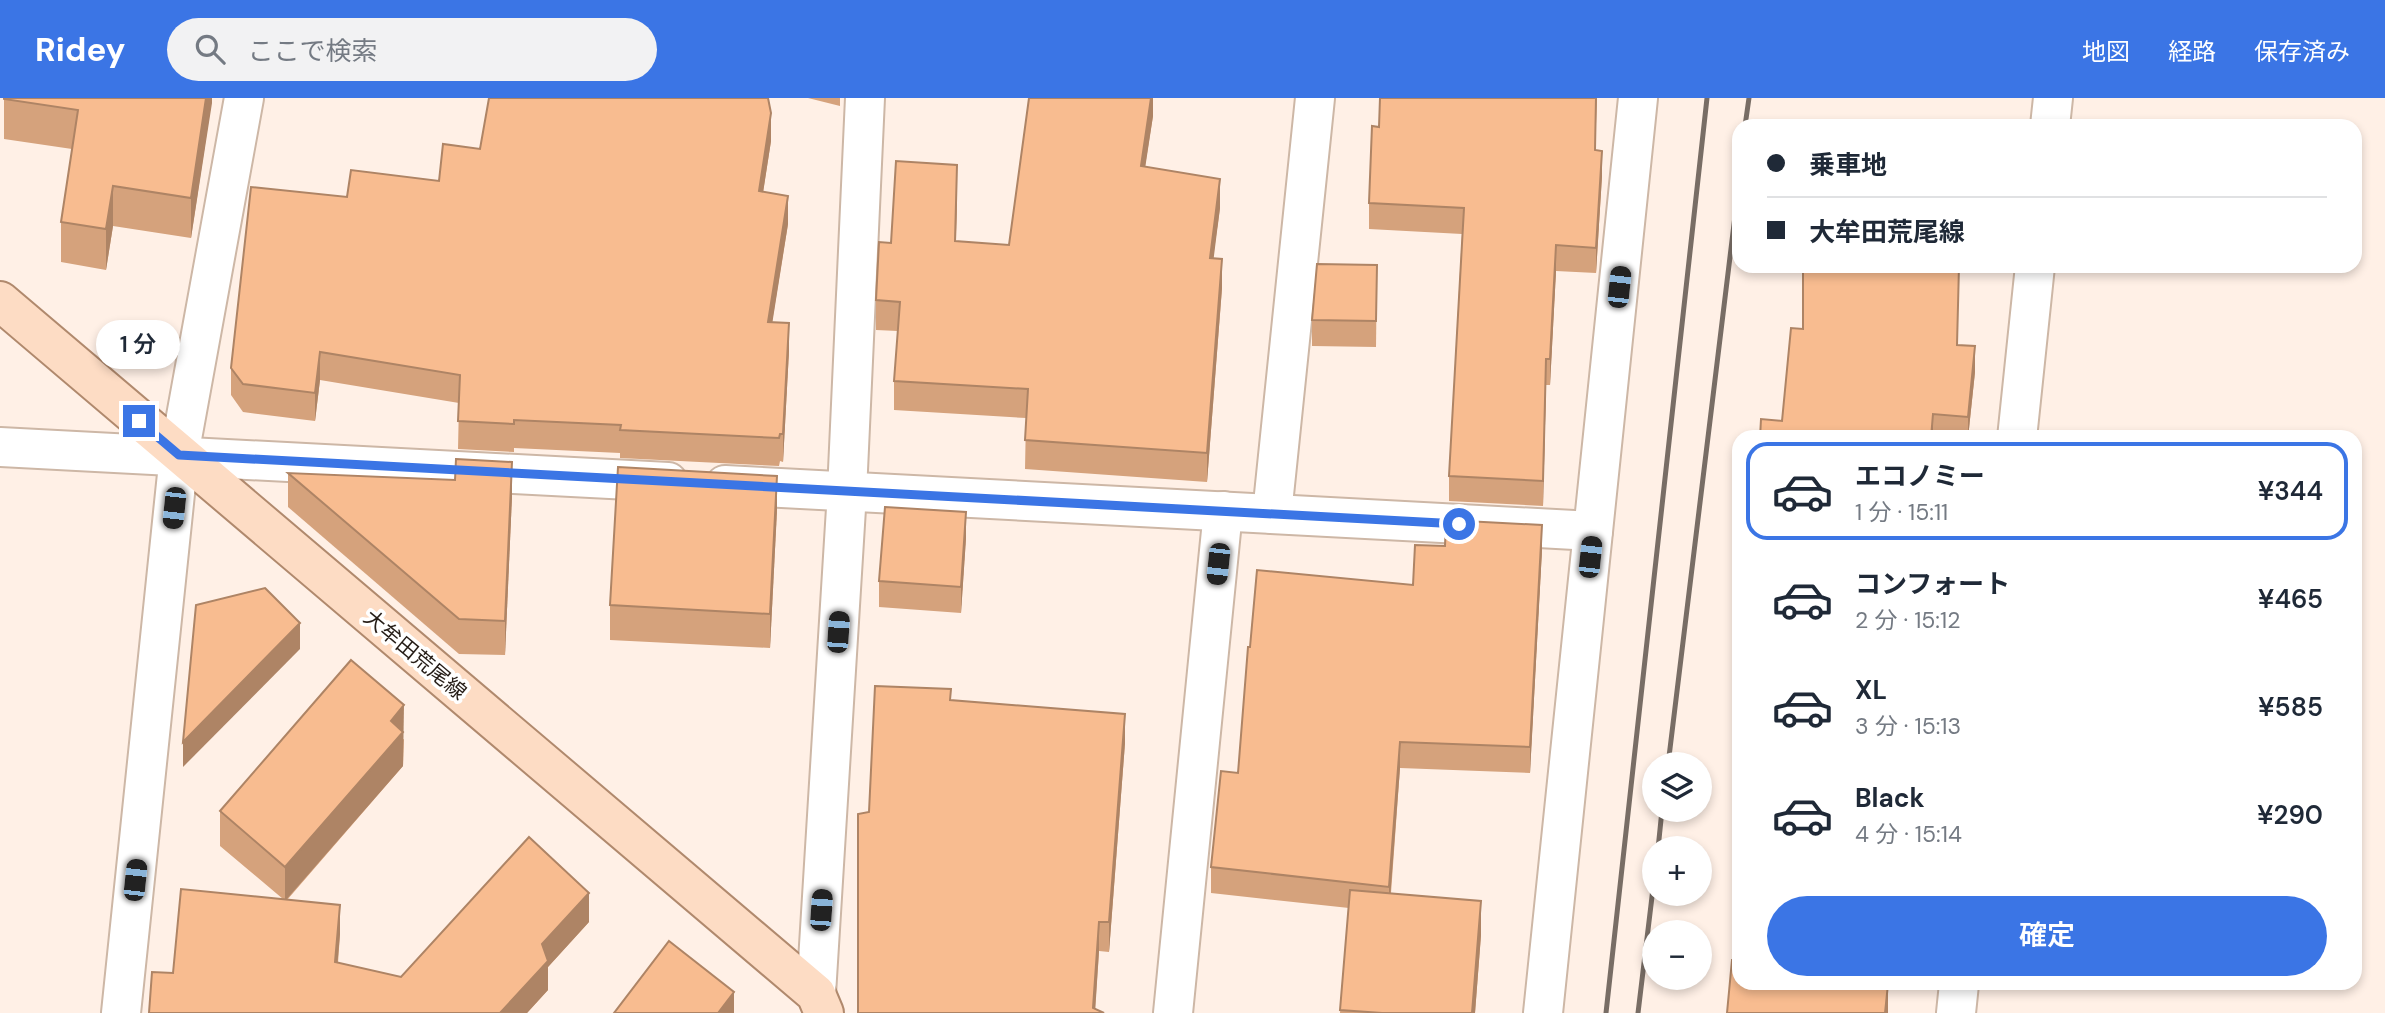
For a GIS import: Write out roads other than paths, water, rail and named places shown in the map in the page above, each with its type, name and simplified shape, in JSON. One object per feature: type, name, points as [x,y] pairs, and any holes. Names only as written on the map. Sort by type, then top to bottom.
[{"type":"main road","name":"大牟田荒尾線","points":[[0,301],[820,1003]]},
{"type":"street","points":[[121,1013],[179,455],[244,98]]},
{"type":"street","points":[[820,1003],[865,98]]},
{"type":"street","points":[[1272,514],[1315,98]]},
{"type":"street","points":[[1543,1013],[1638,98]]},
{"type":"street","points":[[2051,119],[2053,98]]},
{"type":"street","points":[[2018,430],[2034,273]]},
{"type":"street","points":[[0,447],[1593,530]]},
{"type":"street","points":[[1173,1013],[1223,511]]},
{"type":"street","points":[[1956,1013],[1958,990]]},
{"type":"railway","points":[[1606,1013],[1707,98]]},
{"type":"railway","points":[[1746,119],[1749,98]]},
{"type":"railway","points":[[1670,752],[1732,241]]},
{"type":"railway","points":[[1659,836],[1661,822]]},
{"type":"railway","points":[[1638,1013],[1651,906]]}]
